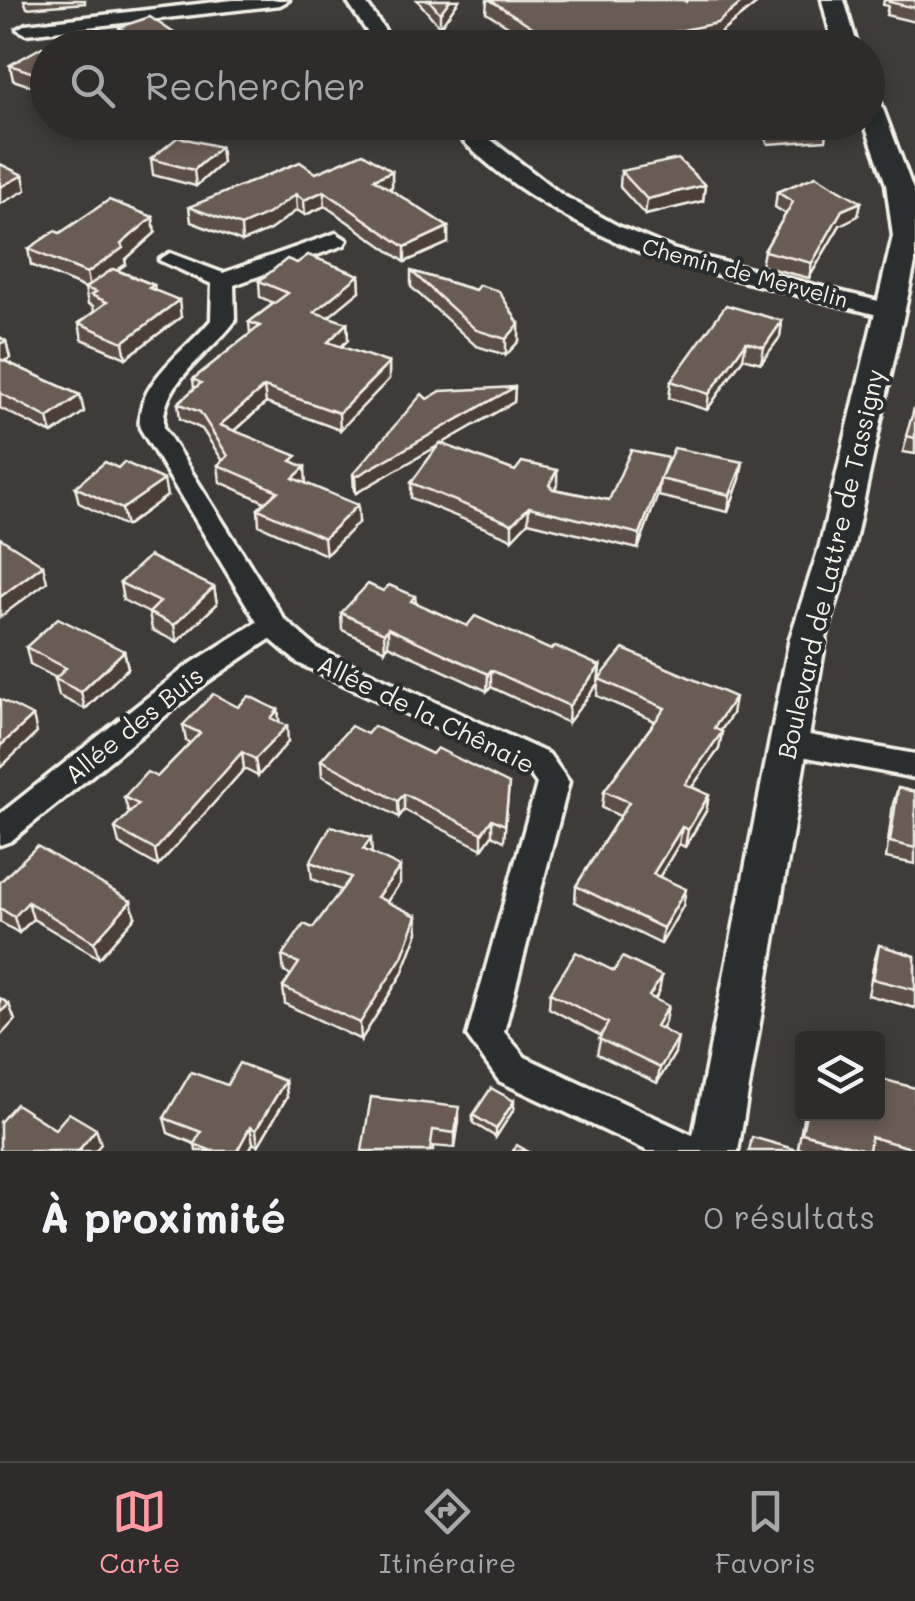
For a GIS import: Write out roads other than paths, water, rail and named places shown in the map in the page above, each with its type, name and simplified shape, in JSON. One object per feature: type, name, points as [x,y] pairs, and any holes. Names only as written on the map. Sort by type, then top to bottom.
[{"type":"street","points":[[26,29],[280,0]]},
{"type":"street","points":[[345,0],[356,0],[376,30]]},
{"type":"street","points":[[833,0],[841,30]]},
{"type":"street","name":"Chemin de Mervelin","points":[[479,140],[553,197],[636,244],[668,256],[890,311]]},
{"type":"street","name":"Boulevard de Lattre de Tassigny","points":[[714,1151],[808,638],[837,545],[890,311],[909,261],[906,210],[884,140]]},
{"type":"street","points":[[170,260],[224,281],[336,240]]},
{"type":"street","name":"Allée de la Chênaie","points":[[224,281],[222,321],[162,387],[151,406],[150,420],[274,626],[308,656],[538,762],[553,782],[485,1036],[512,1069],[688,1151]]},
{"type":"street","name":"Allée des Buis","points":[[0,832],[197,674],[256,633],[274,626]]},
{"type":"street","points":[[787,744],[915,766]]}]
